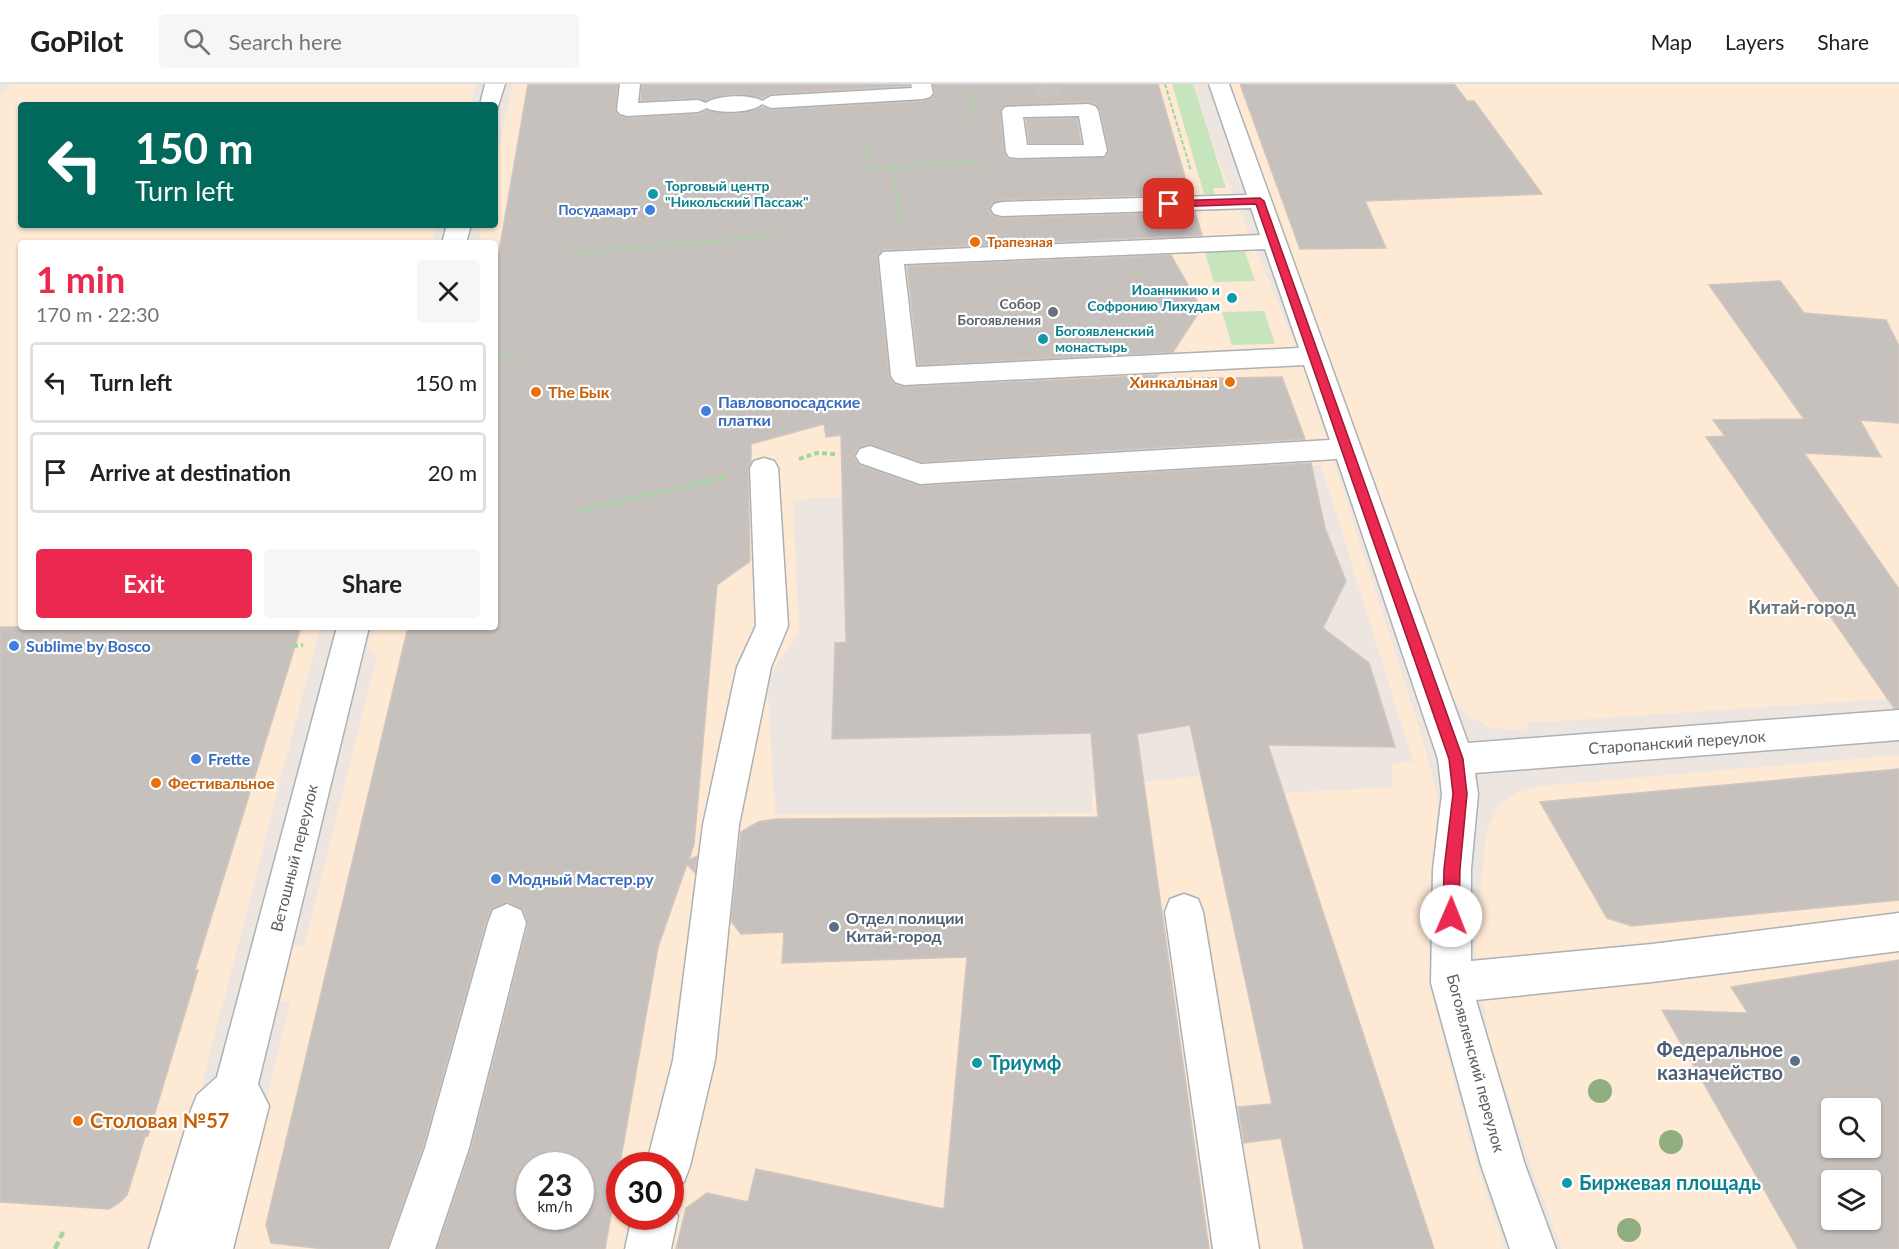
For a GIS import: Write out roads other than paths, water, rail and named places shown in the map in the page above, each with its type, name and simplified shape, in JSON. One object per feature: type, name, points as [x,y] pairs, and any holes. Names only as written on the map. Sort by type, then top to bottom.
[{"type":"street","points":[[491,102],[495,84]]},
{"type":"street","points":[[630,84],[627,110],[734,101],[923,93],[921,84]]},
{"type":"street","name":"Богоявленский переулок","points":[[1219,84],[1456,759],[1460,794],[1452,869],[1451,983],[1503,1165],[1533,1249]]},
{"type":"street","points":[[1002,209],[1260,201]]},
{"type":"street","points":[[1274,242],[891,257],[904,376],[1314,356]]},
{"type":"street","points":[[870,456],[920,474],[1346,449]]},
{"type":"street","points":[[671,1152],[694,1060],[721,825],[754,667],[772,626],[764,468]]},
{"type":"street","name":"Ветошный переулок","points":[[235,1089],[352,630]]},
{"type":"street","name":"Старопанский переулок","points":[[1456,759],[1899,725]]},
{"type":"street","points":[[1184,912],[1236,1249]]},
{"type":"street","points":[[412,1249],[447,1148],[507,923]]},
{"type":"street","points":[[1451,983],[1652,963],[1899,932]]},
{"type":"street","points":[[172,1249],[212,1110],[235,1089],[248,1106],[210,1249]]},
{"type":"street","points":[[648,1249],[652,1230]]},
{"type":"tunnel","points":[[1047,84],[1049,97]]},
{"type":"place","name":"Торговый центр \"Никольский Пассаж\"","points":[[653,194]]},
{"type":"place","name":"Посудамарт","points":[[650,210]]},
{"type":"place","name":"Трапезная","points":[[975,242]]},
{"type":"place","name":"Иоанникию и Софронию Лихудам","points":[[1232,298]]},
{"type":"place","name":"Собор Богоявления","points":[[1053,312]]},
{"type":"place","name":"Богоявленский монастырь","points":[[1043,339]]},
{"type":"place","name":"Хинкальная","points":[[1230,382]]},
{"type":"place","name":"The Бык","points":[[536,392]]},
{"type":"place","name":"Павловопосадские платки","points":[[706,411]]},
{"type":"place","name":"Sublime by Bosco","points":[[14,646]]},
{"type":"place","name":"Frette","points":[[196,759]]},
{"type":"place","name":"Фестивальное","points":[[156,783]]},
{"type":"place","name":"Модный Мастер.ру","points":[[496,879]]},
{"type":"place","name":"Отдел полиции Китай-город","points":[[834,927]]},
{"type":"place","name":"Федеральное казначейство","points":[[1795,1061]]},
{"type":"place","name":"Триумф","points":[[977,1063]]},
{"type":"place","name":"Столовая №57","points":[[78,1121]]},
{"type":"place","name":"Биржевая площадь","points":[[1567,1183]]},
{"type":"district","name":"Китай-город","points":[[1802,608]]}]
